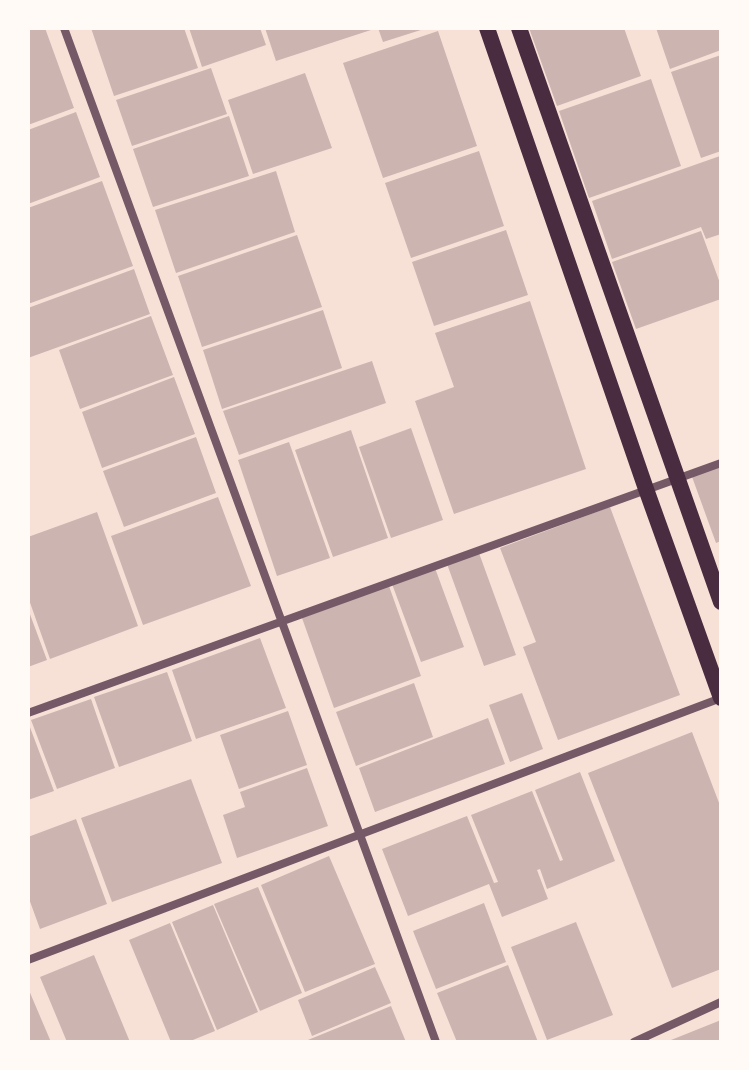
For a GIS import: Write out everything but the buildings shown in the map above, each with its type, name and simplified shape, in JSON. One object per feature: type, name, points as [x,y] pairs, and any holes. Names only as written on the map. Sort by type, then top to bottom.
[{"type":"main road","points":[[487,28],[721,698]]},
{"type":"main road","points":[[519,28],[721,602]]},
{"type":"street","points":[[64,28],[436,1042]]},
{"type":"street","points":[[28,713],[721,463]]},
{"type":"street","points":[[28,960],[721,698]]},
{"type":"street","points":[[634,1042],[721,1002]]}]
